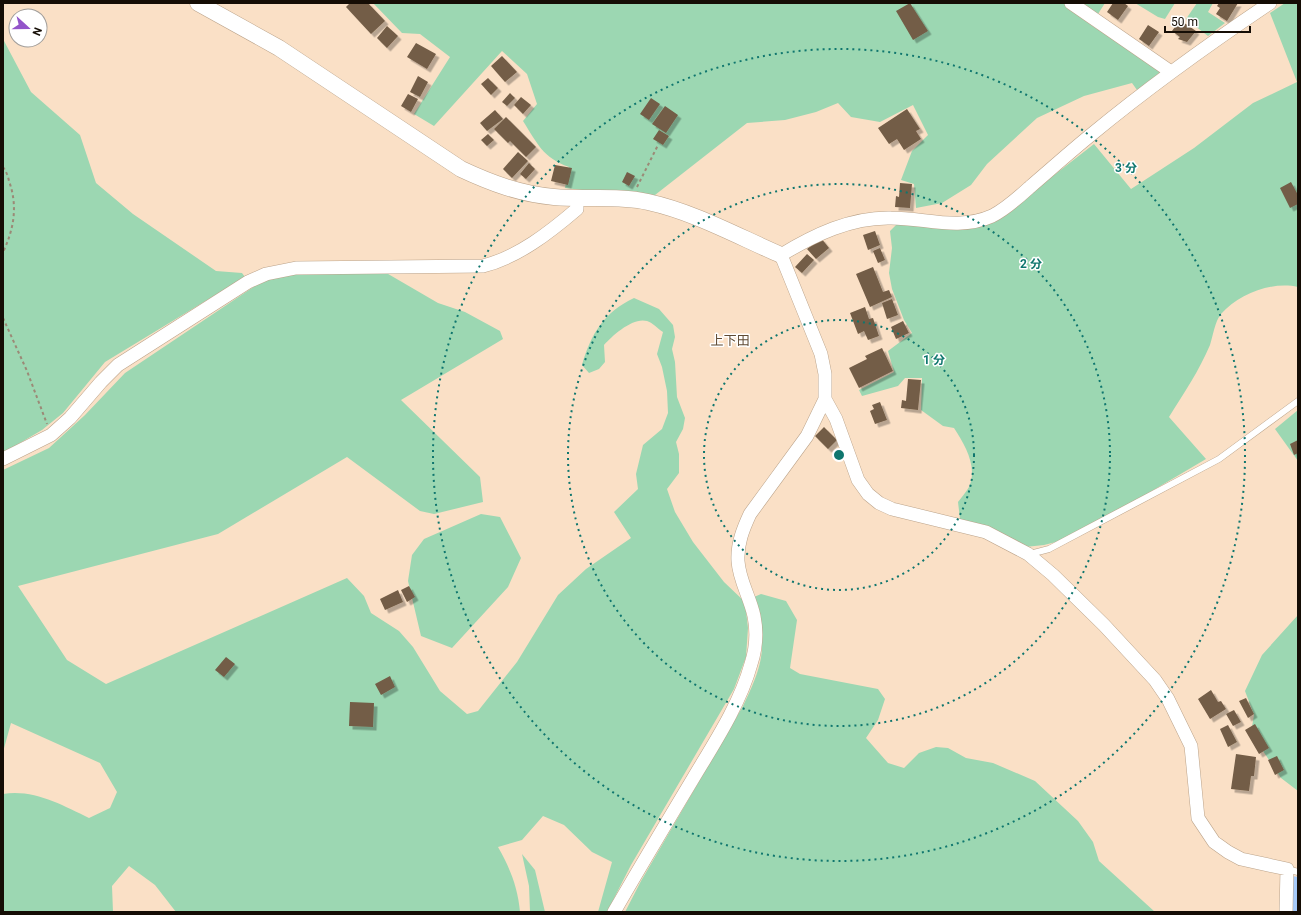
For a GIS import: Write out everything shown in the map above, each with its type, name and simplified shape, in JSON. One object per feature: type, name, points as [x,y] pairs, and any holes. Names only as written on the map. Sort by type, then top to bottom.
[{"type":"street","points":[[198,3],[292,56],[461,169],[489,182],[522,193],[554,197],[646,201],[678,210],[781,255],[821,354],[825,374],[825,399],[807,436],[750,514],[743,528],[739,542],[738,560],[740,575],[754,616],[756,635],[752,663],[739,695],[716,741],[614,912]]},
{"type":"street","points":[[1071,3],[1171,72]]},
{"type":"street","points":[[781,255],[810,238],[842,226],[867,220],[890,218],[962,224],[976,222],[994,215],[1016,199],[1093,133],[1171,72],[1268,3]]},
{"type":"street","points":[[3,458],[51,435],[70,418],[118,365],[254,279],[266,274],[296,268],[483,266],[501,261],[559,225],[577,209],[577,198]]},
{"type":"street","points":[[825,399],[836,419],[858,480],[868,494],[879,502],[907,514],[953,523],[986,532],[1028,554],[1104,626],[1155,680],[1168,699],[1191,746],[1198,818],[1214,842],[1228,852],[1241,858],[1293,870],[1286,912]]},
{"type":"lane","points":[[1028,554],[1049,549],[1219,459],[1298,401]]},
{"type":"path","points":[[631,200],[658,145]]},
{"type":"path","points":[[3,167],[14,194],[15,214],[14,222],[3,252]]},
{"type":"path","points":[[3,318],[27,371],[51,435]]},
{"type":"green space","points":[[373,3],[1105,3],[1091,25],[1162,71],[1137,90],[1132,83],[1084,96],[1037,118],[987,164],[971,185],[942,203],[916,208],[914,184],[901,180],[912,151],[928,135],[913,105],[880,122],[851,117],[838,103],[816,112],[785,120],[747,123],[655,195],[608,193],[565,188],[569,167],[553,159],[542,149],[523,121],[537,104],[527,74],[502,51],[434,126],[414,114],[450,57],[420,34],[402,33]]},
{"type":"green space","points":[[1135,3],[1175,3],[1165,19],[1158,17]]},
{"type":"green space","points":[[1197,3],[1213,3],[1208,12],[1225,23],[1208,36],[1186,19]]},
{"type":"green space","points":[[1285,3],[1298,3],[1298,287],[1278,286],[1256,291],[1237,300],[1219,317],[1206,355],[1169,417],[1206,459],[1118,511],[1056,542],[1044,545],[1025,547],[960,519],[958,502],[969,487],[972,472],[969,456],[954,428],[943,426],[921,410],[922,378],[905,378],[898,386],[862,396],[859,390],[894,372],[888,351],[912,333],[904,320],[892,289],[889,273],[892,248],[890,231],[899,222],[999,218],[1094,144],[1131,189],[1194,148],[1253,103],[1297,82],[1270,13]]},
{"type":"green space","points":[[3,39],[31,92],[80,135],[96,183],[133,214],[216,271],[242,273],[245,277],[105,362],[63,413],[42,430],[3,453]]},
{"type":"green space","points":[[383,271],[438,303],[465,312],[500,331],[503,339],[401,400],[480,477],[483,502],[434,514],[420,511],[347,457],[218,534],[18,586],[67,660],[106,684],[347,578],[364,596],[371,613],[399,631],[413,647],[440,691],[467,714],[478,711],[517,662],[558,595],[586,569],[631,538],[614,512],[638,489],[636,474],[643,445],[662,429],[668,413],[667,391],[662,367],[657,354],[663,332],[647,321],[642,320],[630,324],[613,336],[604,345],[605,362],[599,369],[589,373],[582,365],[594,334],[614,310],[634,298],[659,309],[673,325],[675,337],[672,349],[675,362],[677,397],[685,418],[683,429],[676,442],[679,454],[679,473],[667,489],[675,512],[693,542],[724,582],[745,602],[748,628],[746,657],[734,689],[631,865],[607,912],[598,912],[612,862],[592,852],[564,825],[543,816],[522,840],[498,847],[513,878],[520,912],[176,912],[155,885],[129,866],[112,886],[113,912],[3,912],[3,794],[26,794],[48,799],[89,818],[110,808],[117,792],[100,763],[11,723],[3,752],[3,470],[49,448],[85,415],[125,373],[267,278],[301,272]]},
{"type":"green space","points":[[1298,410],[1298,461],[1275,429]]},
{"type":"green space","points":[[481,514],[500,517],[521,558],[508,587],[452,648],[421,636],[408,581],[412,555],[424,539]]},
{"type":"green space","points":[[761,594],[786,601],[797,620],[790,668],[800,674],[878,689],[885,699],[878,720],[866,738],[888,763],[904,768],[919,753],[936,747],[948,748],[966,758],[993,763],[1035,781],[1078,821],[1093,842],[1099,861],[1155,912],[625,912],[641,881],[743,706],[756,677],[762,653],[762,641],[761,628],[754,597]]},
{"type":"green space","points":[[1298,615],[1298,791],[1281,778],[1251,733],[1254,715],[1245,691],[1262,655]]},
{"type":"green space","points":[[522,854],[535,870],[545,912],[530,912],[529,886]]},
{"type":"water","points":[[1292,876],[1298,877],[1298,912],[1290,912]]},
{"type":"building","points":[[350,3],[368,3],[385,21],[371,34],[346,7]]},
{"type":"building","points":[[910,3],[928,31],[913,40],[896,11]]},
{"type":"building","points":[[1113,3],[1124,3],[1128,6],[1118,20],[1107,12]]},
{"type":"building","points":[[1219,3],[1238,3],[1227,21],[1216,14],[1220,8],[1217,6]]},
{"type":"building","points":[[1180,20],[1196,31],[1187,42],[1178,39],[1180,37],[1172,31]]},
{"type":"building","points":[[1148,25],[1159,32],[1149,46],[1139,39]]},
{"type":"building","points":[[387,26],[398,36],[387,48],[377,38]]},
{"type":"building","points":[[416,43],[436,54],[427,69],[407,57]]},
{"type":"building","points":[[502,56],[517,72],[505,82],[491,66]]},
{"type":"building","points":[[418,76],[428,82],[420,97],[410,92]]},
{"type":"building","points":[[488,78],[498,88],[491,95],[481,84]]},
{"type":"building","points":[[510,93],[515,98],[507,106],[502,102]]},
{"type":"building","points":[[408,94],[418,99],[411,112],[401,106]]},
{"type":"building","points":[[521,97],[531,105],[523,114],[514,105]]},
{"type":"building","points":[[651,98],[660,104],[649,120],[640,114]]},
{"type":"building","points":[[665,106],[678,115],[666,133],[652,124]]},
{"type":"building","points":[[907,109],[920,129],[916,131],[921,139],[904,150],[897,139],[889,144],[878,128]]},
{"type":"building","points":[[495,110],[503,119],[487,131],[480,123]]},
{"type":"building","points":[[506,117],[536,147],[526,157],[510,141],[508,143],[494,129]]},
{"type":"building","points":[[659,130],[669,136],[663,145],[653,139]]},
{"type":"building","points":[[488,134],[494,140],[487,146],[481,140]]},
{"type":"building","points":[[518,152],[528,161],[512,178],[503,169]]},
{"type":"building","points":[[529,163],[535,169],[526,179],[520,174]]},
{"type":"building","points":[[555,165],[572,168],[568,185],[551,181]]},
{"type":"building","points":[[627,172],[635,176],[629,186],[622,182]]},
{"type":"building","points":[[1291,182],[1298,195],[1298,204],[1290,208],[1280,188]]},
{"type":"building","points":[[900,183],[912,184],[910,208],[895,207],[896,196],[899,197]]},
{"type":"building","points":[[875,231],[880,245],[868,250],[863,235]]},
{"type":"building","points":[[821,238],[829,248],[816,259],[807,249]]},
{"type":"building","points":[[880,248],[885,260],[878,263],[873,251]]},
{"type":"building","points":[[807,254],[814,260],[802,273],[795,267]]},
{"type":"building","points":[[873,267],[883,292],[889,290],[892,297],[870,307],[856,274]]},
{"type":"building","points":[[892,299],[898,315],[887,319],[882,303]]},
{"type":"building","points":[[865,307],[869,319],[873,318],[879,336],[868,340],[864,331],[858,334],[850,313]]},
{"type":"building","points":[[903,321],[909,333],[896,339],[891,327]]},
{"type":"building","points":[[882,348],[893,371],[859,388],[849,368],[867,359],[865,356]]},
{"type":"building","points":[[908,379],[921,380],[918,410],[901,408],[902,400],[906,401]]},
{"type":"building","points":[[880,402],[887,420],[875,424],[870,411],[874,409],[872,405]]},
{"type":"building","points":[[824,427],[837,440],[828,449],[815,436]]},
{"type":"building","points":[[1298,440],[1298,453],[1294,455],[1290,444]]},
{"type":"building","points":[[409,586],[415,597],[407,602],[401,590]]},
{"type":"building","points":[[398,590],[403,602],[385,610],[380,599]]},
{"type":"building","points":[[226,657],[235,664],[224,677],[215,670]]},
{"type":"building","points":[[390,676],[395,687],[381,695],[375,684]]},
{"type":"building","points":[[1211,690],[1218,702],[1221,701],[1226,709],[1210,719],[1198,699]]},
{"type":"building","points":[[1246,698],[1254,714],[1248,718],[1239,701]]},
{"type":"building","points":[[350,702],[374,703],[373,727],[349,726]]},
{"type":"building","points":[[1234,710],[1241,722],[1233,726],[1226,714]]},
{"type":"building","points":[[1255,724],[1269,748],[1259,754],[1245,730]]},
{"type":"building","points":[[1228,725],[1237,742],[1228,747],[1220,729]]},
{"type":"building","points":[[1236,754],[1256,757],[1254,776],[1251,776],[1249,791],[1231,789]]},
{"type":"building","points":[[1277,756],[1284,770],[1275,775],[1268,760]]},
{"type":"district","name":"上下田","points":[[730,340]]}]
